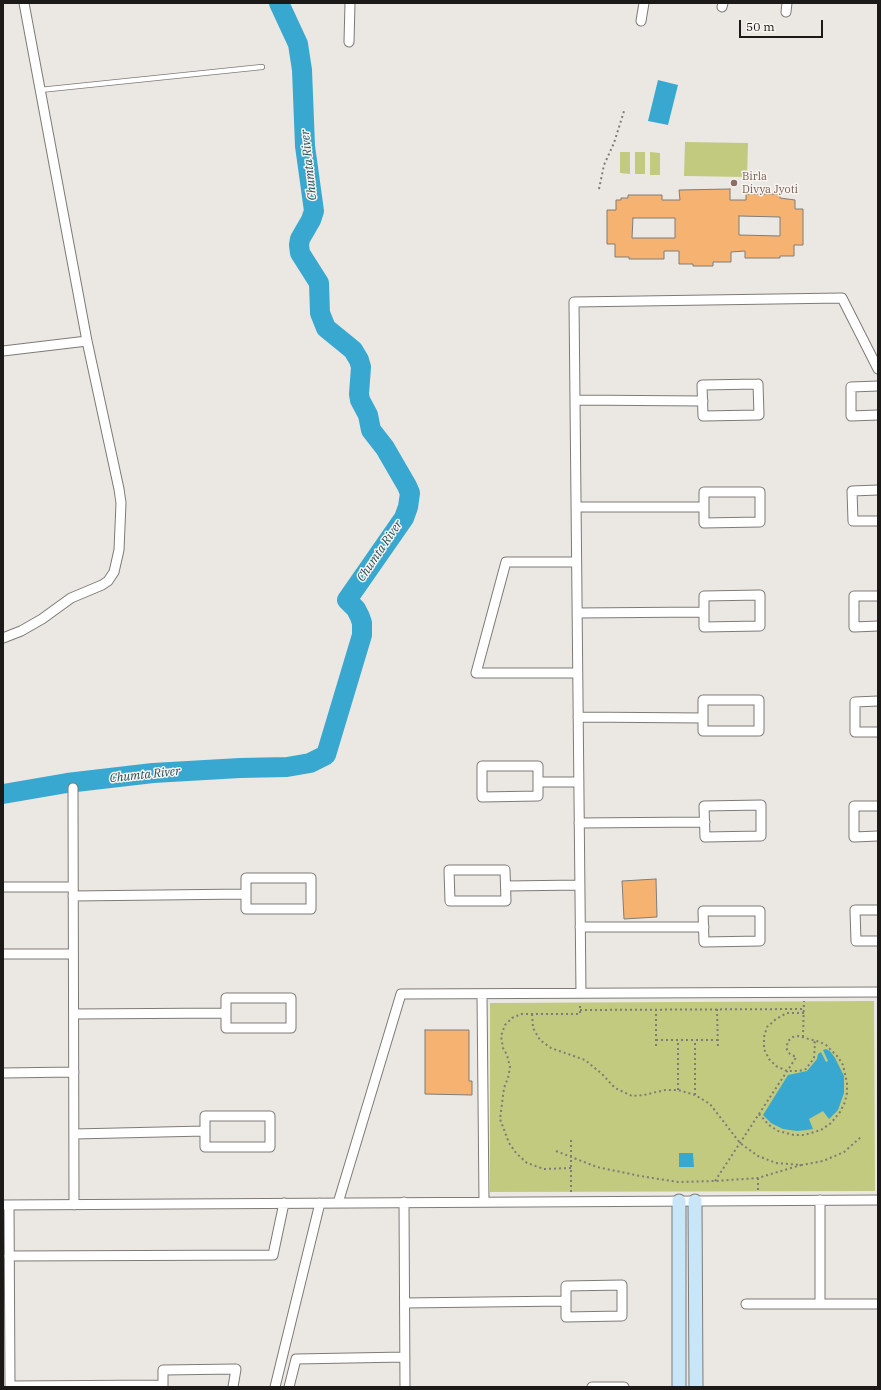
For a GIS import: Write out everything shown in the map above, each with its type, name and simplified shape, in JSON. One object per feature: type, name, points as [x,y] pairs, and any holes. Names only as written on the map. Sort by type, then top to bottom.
[{"type":"street","points":[[3,638],[21,631],[42,619],[71,598],[108,581],[114,572],[119,550],[120,496],[87,341],[24,3]]},
{"type":"street","points":[[349,42],[350,3]]},
{"type":"street","points":[[642,21],[644,3]]},
{"type":"street","points":[[581,993],[574,302],[842,298],[878,369]]},
{"type":"street","points":[[3,351],[87,341]]},
{"type":"street","points":[[758,384],[759,415],[703,416],[702,401],[702,385],[758,384]]},
{"type":"street","points":[[878,386],[851,387],[851,416],[878,415]]},
{"type":"street","points":[[575,400],[702,401]]},
{"type":"street","points":[[878,490],[852,491],[853,521],[878,521]]},
{"type":"street","points":[[704,492],[760,492],[760,522],[704,523],[704,507],[704,492]]},
{"type":"street","points":[[576,507],[704,507]]},
{"type":"street","points":[[576,562],[506,562],[476,673],[578,673]]},
{"type":"street","points":[[760,595],[760,626],[704,627],[704,612],[704,596],[760,595]]},
{"type":"street","points":[[878,596],[854,596],[854,627],[878,626]]},
{"type":"street","points":[[577,613],[704,612]]},
{"type":"street","points":[[703,700],[759,700],[759,730],[703,731],[703,718],[703,700]]},
{"type":"street","points":[[878,702],[855,702],[855,732],[878,732]]},
{"type":"street","points":[[578,717],[703,718]]},
{"type":"street","points":[[482,766],[538,766],[538,782],[538,796],[482,797],[482,766]]},
{"type":"street","points":[[538,782],[579,782]]},
{"type":"street","points":[[73,788],[74,1205]]},
{"type":"street","points":[[761,805],[761,836],[705,837],[705,822],[704,806],[761,805]]},
{"type":"street","points":[[878,806],[854,806],[854,837],[878,836]]},
{"type":"street","points":[[579,823],[705,822]]},
{"type":"street","points":[[449,870],[505,870],[506,886],[506,901],[450,901],[449,870]]},
{"type":"street","points":[[246,878],[311,878],[311,909],[246,909],[246,894],[246,878]]},
{"type":"street","points":[[506,886],[580,885]]},
{"type":"street","points":[[3,887],[73,891],[246,894]]},
{"type":"street","points":[[760,910],[760,941],[704,942],[704,927],[704,911],[760,910]]},
{"type":"street","points":[[878,910],[855,910],[856,941],[878,941]]},
{"type":"street","points":[[580,927],[704,927]]},
{"type":"street","points":[[3,954],[73,954]]},
{"type":"street","points":[[338,1203],[401,994],[878,992]]},
{"type":"street","points":[[482,994],[484,1202]]},
{"type":"street","points":[[226,998],[291,998],[291,1028],[226,1028],[226,1013],[226,998]]},
{"type":"street","points":[[74,1014],[226,1013]]},
{"type":"street","points":[[3,1073],[74,1072]]},
{"type":"street","points":[[205,1116],[270,1116],[270,1147],[205,1147],[205,1131],[205,1116]]},
{"type":"street","points":[[74,1134],[205,1131]]},
{"type":"street","points":[[820,1200],[820,1304]]},
{"type":"street","points":[[233,1387],[236,1369],[163,1370],[163,1386],[10,1387],[6,1319],[9,1256],[6,1205],[878,1200]]},
{"type":"street","points":[[679,1201],[679,1387]]},
{"type":"street","points":[[695,1201],[696,1387]]},
{"type":"street","points":[[404,1202],[405,1387]]},
{"type":"street","points":[[9,1256],[273,1255],[284,1203]]},
{"type":"street","points":[[275,1387],[320,1203]]},
{"type":"street","points":[[622,1285],[622,1316],[566,1317],[566,1301],[566,1286],[622,1285]]},
{"type":"street","points":[[405,1303],[566,1301]]},
{"type":"street","points":[[746,1304],[878,1304]]},
{"type":"street","points":[[289,1387],[296,1359],[405,1357]]},
{"type":"street","points":[[592,1387],[624,1387]]},
{"type":"lane","points":[[40,90],[262,67]]},
{"type":"path","points":[[599,189],[604,165],[614,142],[624,111]]},
{"type":"path","points":[[803,1037],[804,992]]},
{"type":"path","points":[[656,1009],[656,1048]]},
{"type":"path","points":[[717,1009],[718,1049]]},
{"type":"path","points":[[580,1010],[804,1009]]},
{"type":"path","points":[[804,1013],[787,1013],[776,1019],[767,1027],[764,1037],[764,1049],[769,1059],[776,1066],[787,1071],[800,1071],[806,1069],[814,1058],[815,1043],[812,1039]]},
{"type":"path","points":[[571,1168],[544,1169],[528,1162],[516,1153],[509,1143],[500,1119],[503,1094],[510,1067],[507,1055],[503,1048],[501,1036],[505,1025],[512,1018],[521,1014],[580,1014]]},
{"type":"path","points":[[532,1014],[533,1028],[540,1040],[551,1048],[585,1060],[602,1074],[614,1088],[632,1096],[665,1090],[678,1090],[695,1095],[710,1104],[740,1143],[758,1156],[776,1163],[802,1164]]},
{"type":"path","points":[[715,1181],[797,1055],[794,1056],[787,1050],[788,1041],[793,1037],[798,1036],[812,1039],[826,1045],[833,1051],[843,1066],[846,1076],[847,1093],[840,1112],[831,1123],[822,1130],[804,1135],[794,1135],[778,1131],[769,1125],[759,1114]]},
{"type":"path","points":[[656,1040],[718,1040]]},
{"type":"path","points":[[678,1040],[678,1090]]},
{"type":"path","points":[[695,1040],[695,1095]]},
{"type":"path","points":[[556,1151],[597,1167],[640,1176],[678,1182],[715,1181],[758,1178],[802,1164],[823,1161],[844,1152],[862,1136]]},
{"type":"path","points":[[571,1140],[571,1202]]},
{"type":"path","points":[[758,1178],[758,1200]]},
{"type":"green space","points":[[685,142],[748,143],[747,177],[684,176]]},
{"type":"green space","points":[[620,152],[630,152],[630,174],[620,173]]},
{"type":"green space","points":[[635,152],[645,152],[645,174],[635,174]]},
{"type":"green space","points":[[650,152],[660,153],[660,175],[650,175]]},
{"type":"green space","points":[[874,1001],[875,1191],[490,1192],[490,1003]]},
{"type":"water","points":[[658,80],[678,85],[668,125],[648,121]]},
{"type":"water","points":[[826,1049],[830,1051],[835,1058],[844,1076],[844,1093],[838,1110],[829,1119],[823,1111],[809,1119],[813,1129],[797,1131],[783,1129],[771,1123],[763,1115],[788,1075],[807,1071],[817,1059],[818,1054],[821,1052],[826,1062],[828,1061],[823,1050]]},
{"type":"water","points":[[679,1153],[693,1153],[694,1167],[679,1167]]},
{"type":"building","points":[[730,189],[730,200],[746,200],[746,194],[780,194],[780,198],[795,200],[795,209],[803,209],[803,245],[794,245],[794,256],[780,256],[780,258],[745,258],[745,251],[731,252],[731,262],[713,262],[713,266],[679,264],[679,251],[664,251],[664,259],[629,259],[629,257],[615,257],[615,244],[607,244],[607,210],[616,210],[616,200],[628,198],[628,195],[662,195],[662,200],[680,200],[679,190]],"holes":[[[739,216],[780,217],[780,236],[739,235]],[[633,218],[675,218],[675,238],[632,238]]]},
{"type":"building","points":[[656,879],[657,917],[624,919],[622,881]]},
{"type":"building","points":[[425,1030],[469,1030],[469,1081],[472,1081],[472,1095],[425,1094]]},
{"type":"waterway","name":"Chumta River","points":[[3,794],[67,783],[153,773],[287,767],[310,763],[326,755],[362,635],[362,623],[360,617],[356,609],[347,600],[404,518],[408,507],[410,493],[385,448],[371,430],[368,415],[360,400],[361,367],[359,360],[353,350],[326,328],[320,313],[319,283],[300,253],[300,239],[311,220],[314,211],[305,146],[302,70],[298,44],[279,3]]},
{"type":"place","name":"Birla Divya Jyoti","points":[[734,183]]}]
